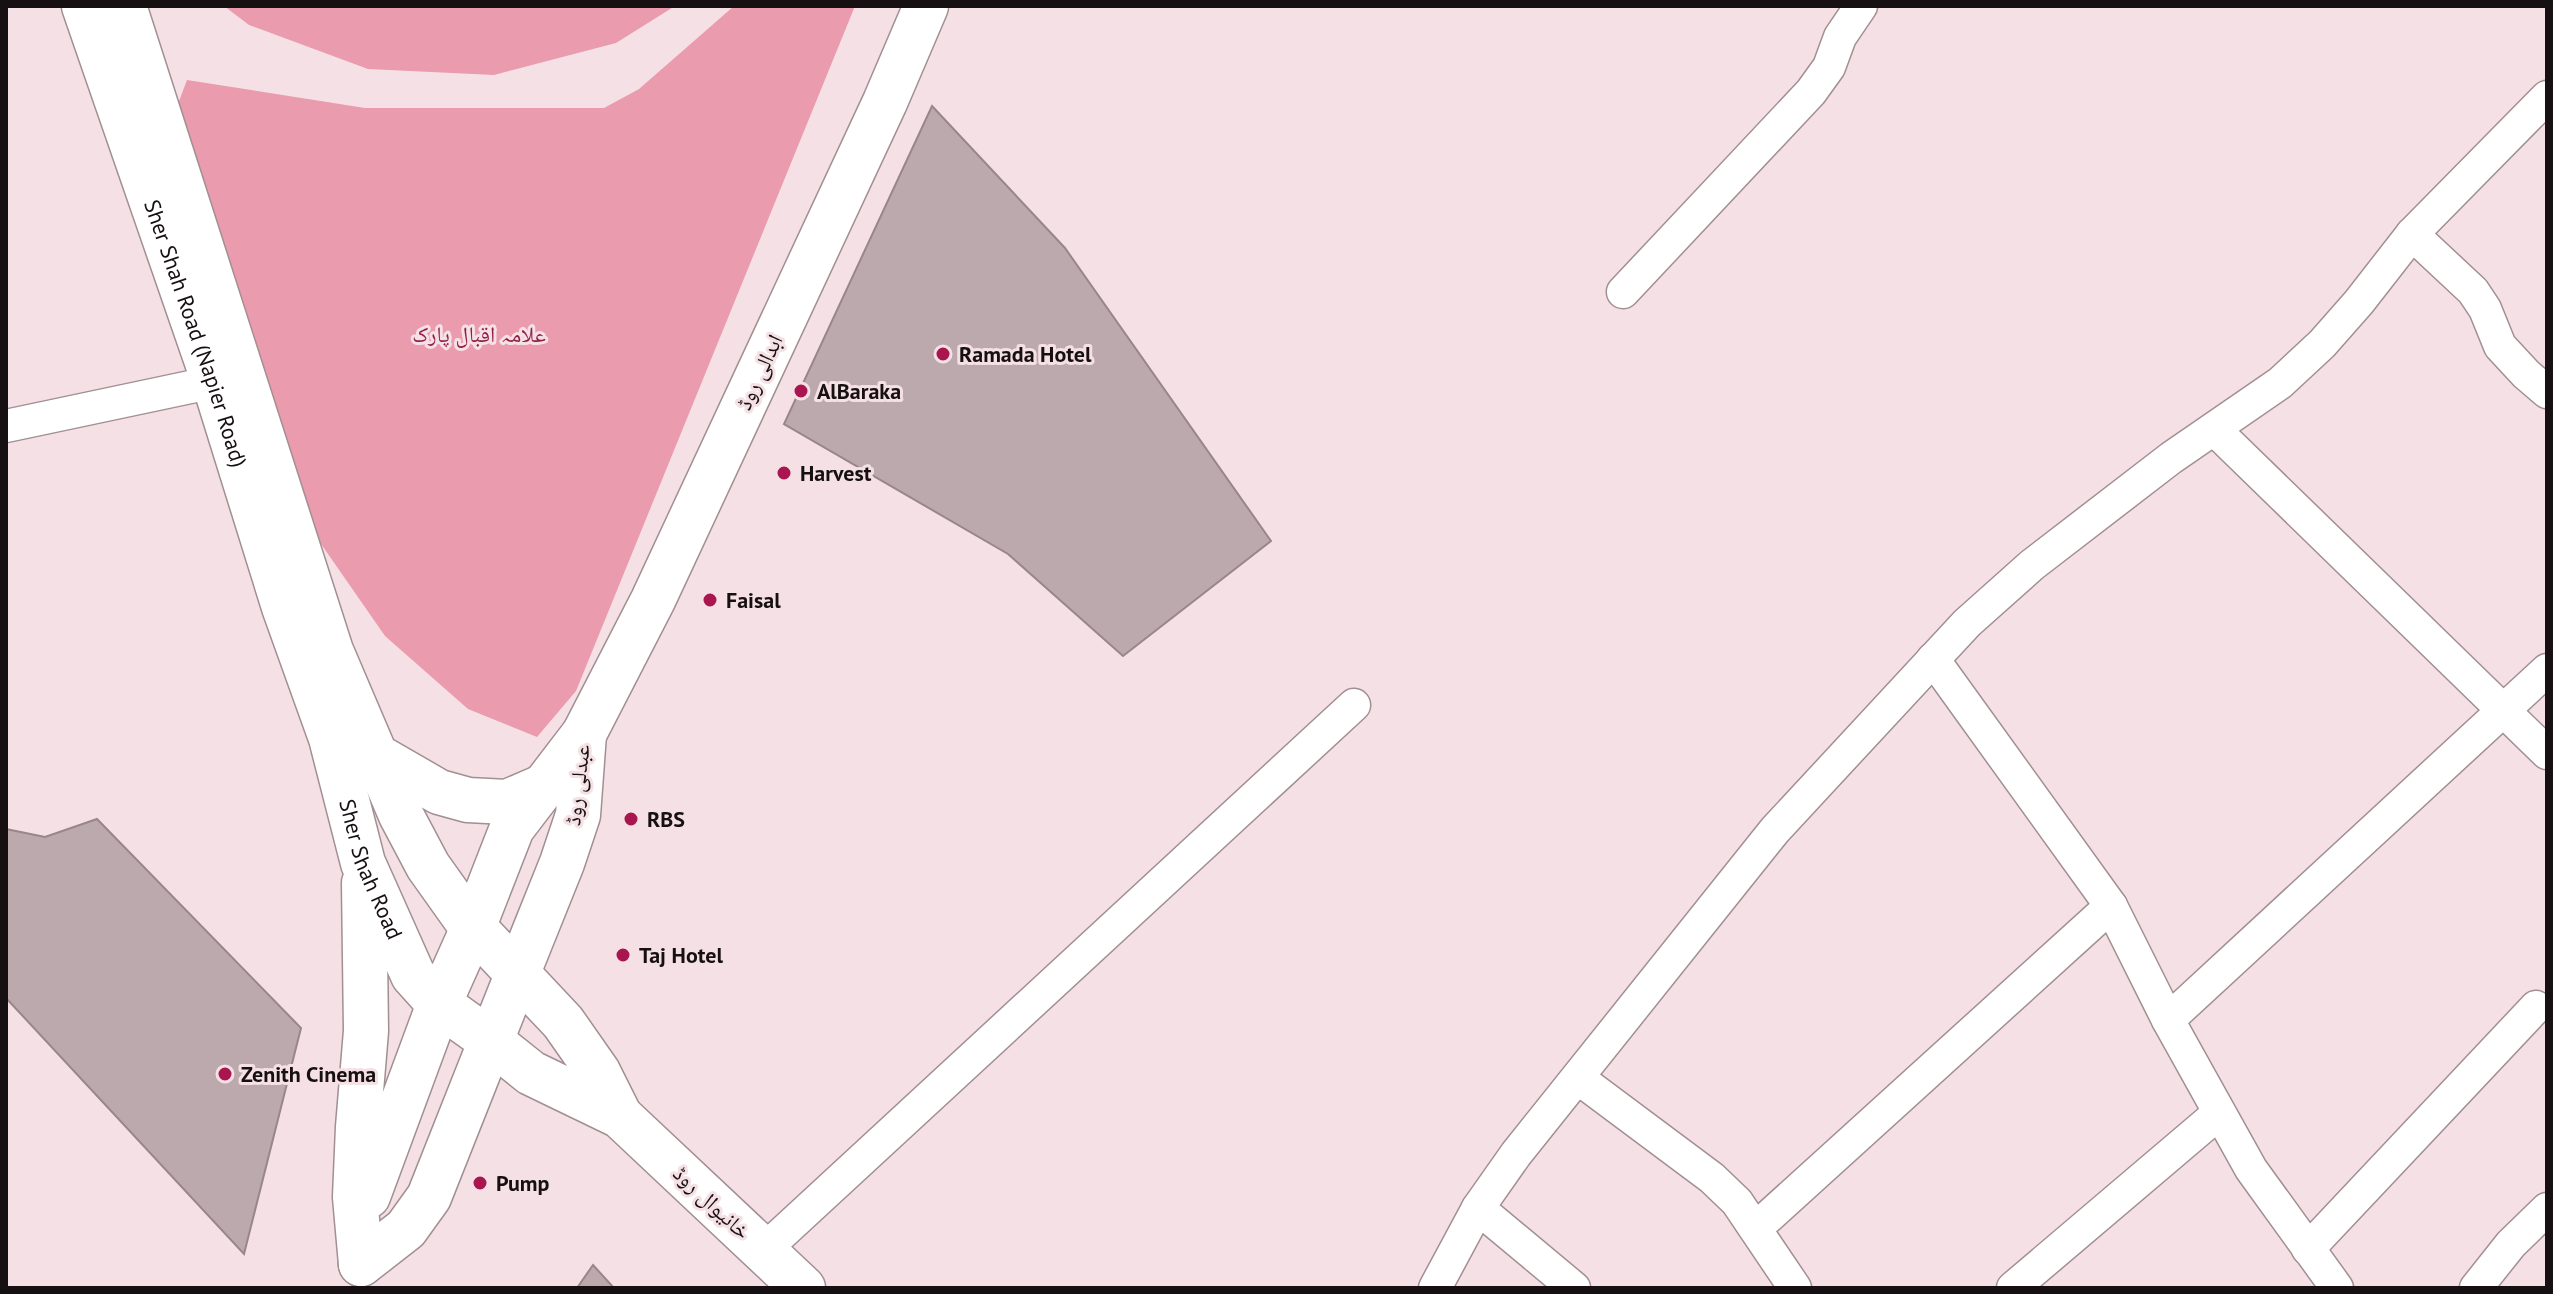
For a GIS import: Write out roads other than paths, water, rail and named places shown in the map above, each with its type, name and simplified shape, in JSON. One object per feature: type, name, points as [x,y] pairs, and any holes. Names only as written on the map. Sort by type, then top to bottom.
[{"type":"main road","name":"Sher Shah Road (Napier Road)","points":[[84,6],[214,382],[279,592],[318,657]]},
{"type":"main road","name":"Sher Shah Road (Napier Road)","points":[[124,6],[318,657]]},
{"type":"main road","name":"ابدالی روڈ","points":[[584,734],[653,600],[885,102],[926,6]]},
{"type":"main road","name":"Sher Shah Road","points":[[318,657],[375,755],[428,866],[473,928],[517,975]]},
{"type":"main road","name":"Sher Shah Road","points":[[318,657],[331,738],[363,863],[413,975],[439,1004],[491,1041]]},
{"type":"main road","name":"عبدلی روڈ","points":[[356,1276],[368,1191],[439,1004],[512,828],[584,734]]},
{"type":"main road","name":"عبدلی روڈ","points":[[356,1276],[406,1229],[429,1197],[562,863],[578,815],[584,734]]},
{"type":"main road","points":[[375,755],[439,792],[468,800],[507,802],[542,787]]},
{"type":"main road","points":[[356,1276],[355,1197],[366,1031],[363,863]]},
{"type":"main road","name":"خانیوال روڈ","points":[[517,975],[563,1022],[598,1072],[620,1116]]},
{"type":"main road","name":"خانیوال روڈ","points":[[491,1041],[531,1073],[620,1116],[803,1288]]},
{"type":"street","points":[[1623,292],[1811,92],[1829,67],[1840,37],[1861,6]]},
{"type":"street","points":[[1435,1288],[1478,1208],[1516,1154],[1775,830],[1933,659],[1967,623],[2032,565],[2171,458],[2280,383],[2322,344],[2412,234],[2547,97]]},
{"type":"street","points":[[2412,234],[2473,291],[2485,309],[2500,346],[2547,392]]},
{"type":"street","points":[[6,426],[214,382]]},
{"type":"street","points":[[2214,429],[2547,753]]},
{"type":"street","points":[[1933,659],[2111,906],[2168,1020],[2251,1169],[2337,1288]]},
{"type":"street","points":[[2168,1020],[2547,670]]},
{"type":"street","points":[[764,1250],[1354,705]]},
{"type":"street","points":[[1756,1228],[2111,906]]},
{"type":"street","points":[[2308,1249],[2536,1007]]},
{"type":"street","points":[[1578,1078],[1712,1178],[1737,1202],[1795,1288]]},
{"type":"street","points":[[2013,1288],[2219,1113]]},
{"type":"street","points":[[1478,1208],[1574,1288]]},
{"type":"street","points":[[2476,1288],[2511,1244],[2547,1209]]},
{"type":"place","name":"Ramada Hotel","points":[[943,354]]},
{"type":"place","name":"AlBaraka","points":[[801,391]]},
{"type":"place","name":"Harvest","points":[[784,473]]},
{"type":"place","name":"Faisal","points":[[710,600]]},
{"type":"place","name":"RBS","points":[[631,819]]},
{"type":"place","name":"Taj Hotel","points":[[623,955]]},
{"type":"place","name":"Zenith Cinema","points":[[225,1074]]},
{"type":"place","name":"Pump","points":[[480,1183]]},
{"type":"park label","name":"علامہ اقبال پارک","points":[[479,334]]}]
